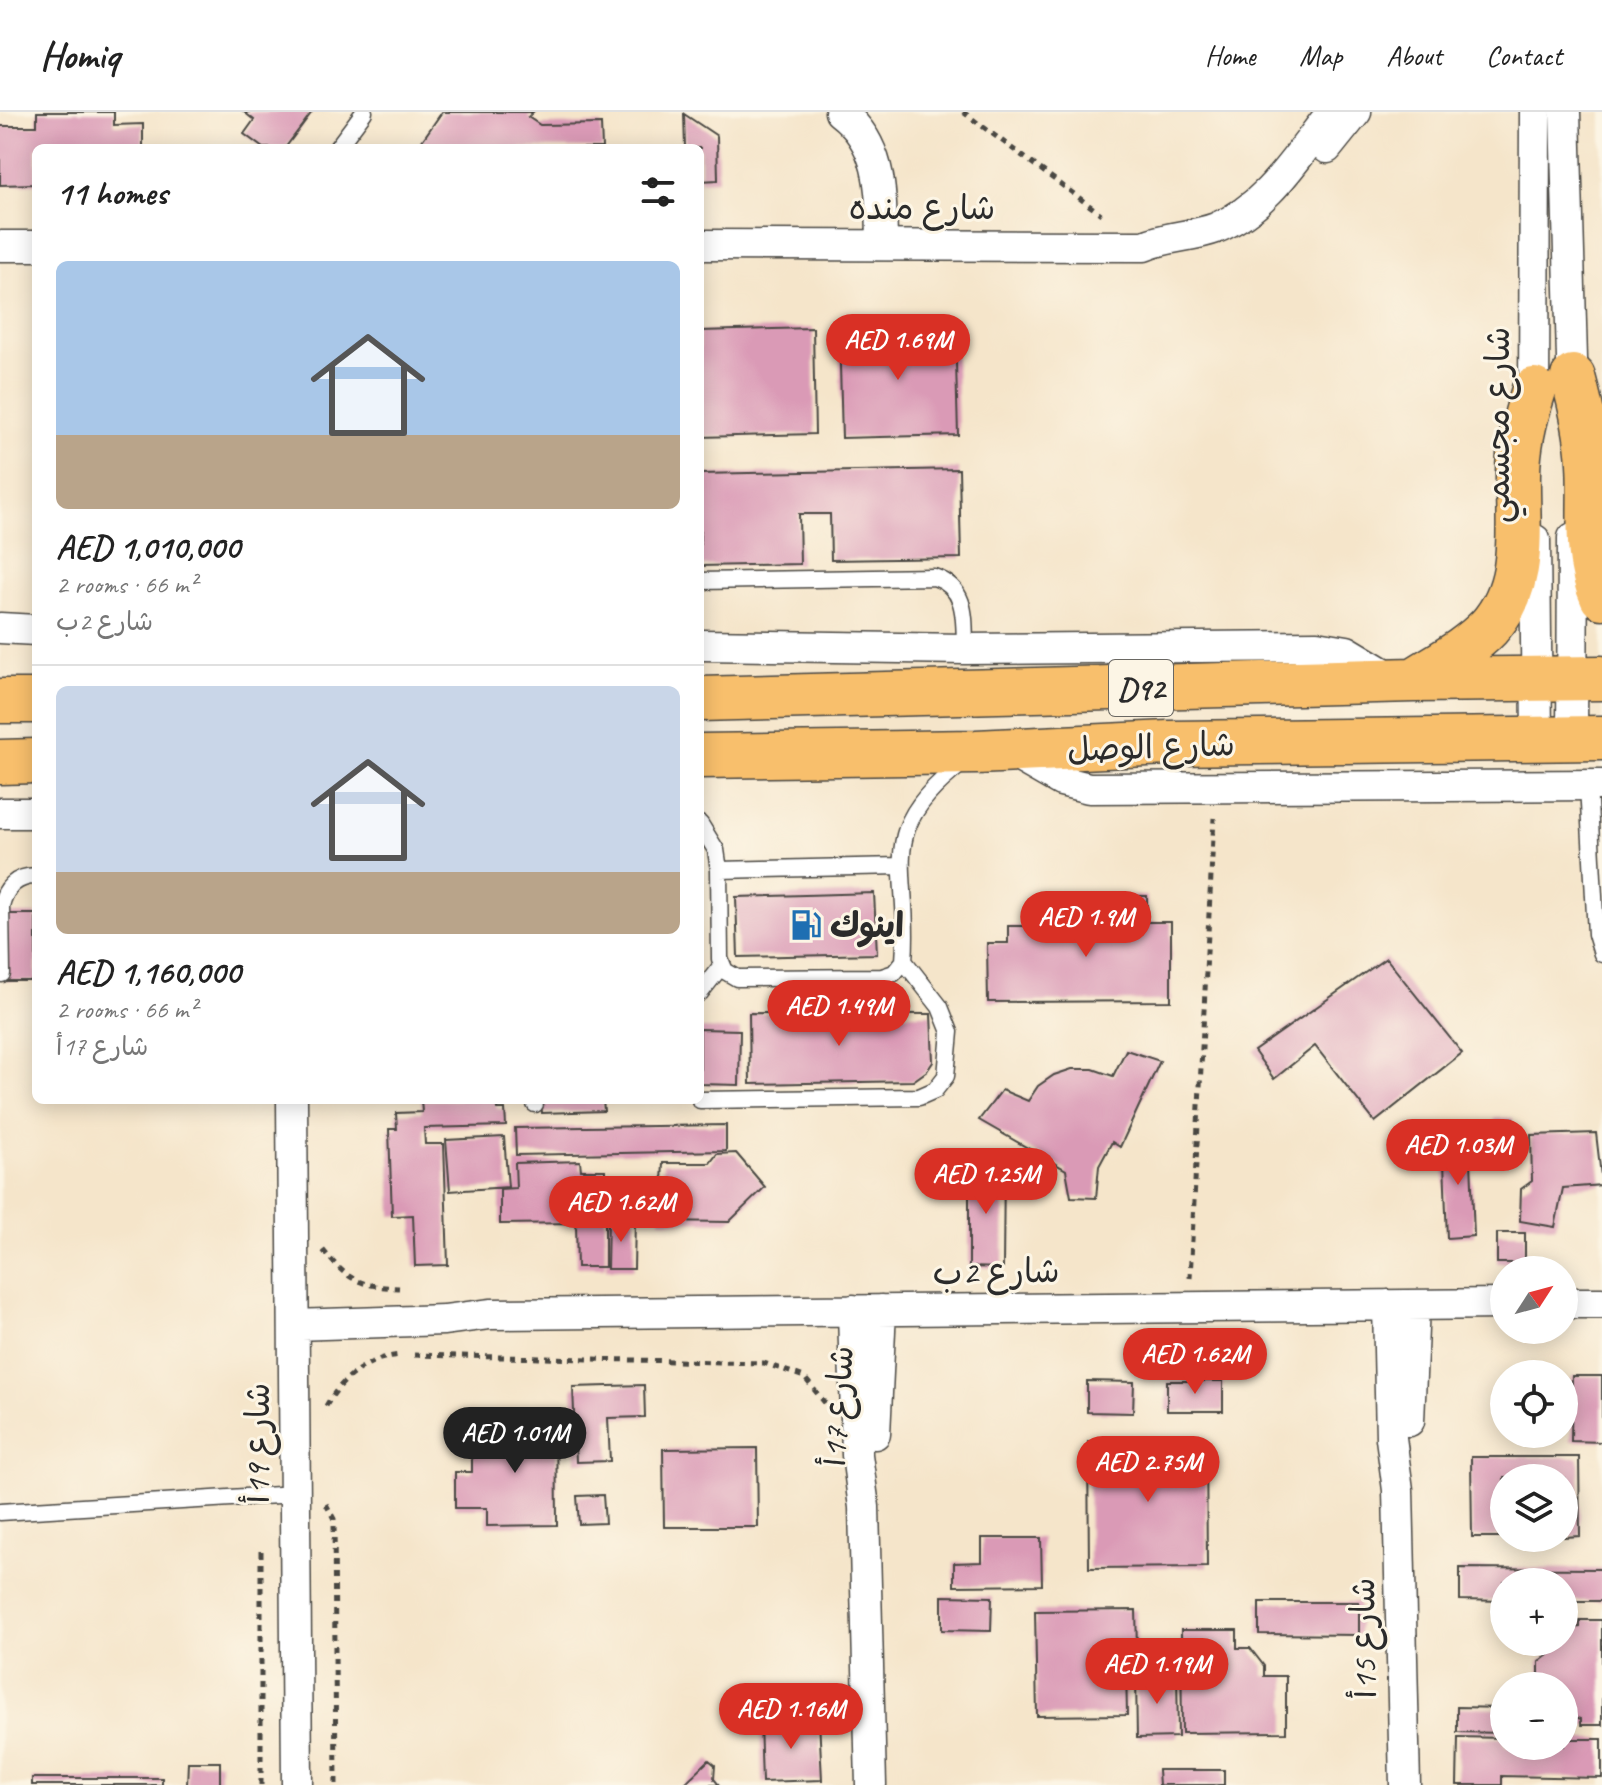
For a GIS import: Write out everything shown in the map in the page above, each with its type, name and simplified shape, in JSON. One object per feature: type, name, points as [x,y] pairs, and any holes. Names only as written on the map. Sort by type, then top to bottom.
[{"type":"main road","points":[[1405,680],[1475,640],[1491,625],[1512,586],[1519,553],[1520,444],[1553,384],[1584,420],[1589,464],[1592,564],[1602,597]]},
{"type":"main road","name":"شارع الوصل","points":[[704,699],[1405,680],[1565,708]]},
{"type":"main road","points":[[0,701],[32,701]]},
{"type":"main road","name":"شارع الوصل","points":[[704,756],[992,752],[1169,743],[1208,723],[1251,715],[1565,708]]},
{"type":"main road","points":[[0,762],[32,761]]},
{"type":"street","points":[[840,112],[859,130],[878,167],[882,245]]},
{"type":"street","name":"شارع منده","points":[[1144,246],[1167,237],[1213,229],[1244,213],[1270,190],[1332,112]]},
{"type":"street","name":"شارع منده","points":[[704,245],[1144,246],[1168,253],[1217,248],[1252,231],[1281,204],[1356,112]]},
{"type":"street","name":"شارع مجسمي","points":[[1535,112],[1553,384],[1565,708]]},
{"type":"street","name":"شارع مجسمي","points":[[1565,112],[1553,384],[1565,708]]},
{"type":"street","points":[[0,246],[32,246]]},
{"type":"street","points":[[0,628],[32,630]]},
{"type":"street","points":[[704,645],[965,649],[1317,646],[1347,651],[1405,680]]},
{"type":"street","points":[[992,752],[1061,781],[1089,788],[1595,785]]},
{"type":"street","points":[[0,813],[32,813]]},
{"type":"street","name":"شارع 19أ","points":[[292,1104],[294,1314],[309,1497],[297,1785]]},
{"type":"street","points":[[1578,1303],[1602,1303]]},
{"type":"street","name":"شارع 2ب","points":[[294,1314],[444,1320],[490,1314],[1490,1304]]},
{"type":"street","name":"شارع 15أ","points":[[1401,1305],[1408,1430],[1398,1490],[1405,1785]]},
{"type":"street","name":"شارع 17أ","points":[[867,1310],[857,1455],[864,1507],[871,1785]]},
{"type":"lane","points":[[340,144],[364,112]]},
{"type":"lane","points":[[704,581],[934,577],[951,585],[962,601],[965,649]]},
{"type":"lane","points":[[704,1100],[919,1097],[935,1090],[946,1076],[950,1032],[940,1007],[904,961],[901,866],[904,836],[916,808],[929,791],[992,752]]},
{"type":"lane","points":[[1595,785],[1596,934],[1602,954]]},
{"type":"lane","points":[[704,831],[716,850],[719,870],[722,965],[725,971],[737,978],[882,977],[894,973],[904,961]]},
{"type":"lane","points":[[719,870],[901,866]]},
{"type":"lane","points":[[2,974],[3,896],[17,880],[32,876]]},
{"type":"lane","points":[[704,988],[722,965]]},
{"type":"lane","points":[[0,1512],[309,1497]]},
{"type":"path","points":[[963,112],[1144,246]]},
{"type":"path","points":[[1188,1307],[1214,818]]},
{"type":"path","points":[[318,1240],[340,1269],[362,1285],[405,1288]]},
{"type":"path","points":[[323,1414],[337,1389],[364,1366],[379,1359],[407,1355],[764,1363],[804,1377],[831,1411]]},
{"type":"path","points":[[309,1497],[334,1519],[336,1785]]},
{"type":"building","points":[[37,112],[114,112],[114,125],[143,124],[143,144],[32,144],[32,184],[0,185],[0,126],[37,126]]},
{"type":"building","points":[[244,112],[312,112],[288,144],[258,144],[244,134],[254,120]]},
{"type":"building","points":[[442,112],[533,112],[528,117],[540,125],[601,124],[602,144],[420,144]]},
{"type":"building","points":[[684,114],[717,136],[718,180],[704,181],[704,144],[685,144]]},
{"type":"building","points":[[955,326],[958,435],[842,438],[839,328]]},
{"type":"building","points":[[813,328],[815,434],[704,437],[704,331]]},
{"type":"building","points":[[959,469],[961,558],[831,560],[830,514],[799,514],[800,564],[704,566],[704,474]]},
{"type":"building","name":"اينوك","points":[[874,893],[877,954],[738,957],[736,897]]},
{"type":"building","points":[[1105,896],[1147,896],[1147,922],[1171,922],[1171,1001],[988,1002],[987,943],[1008,943],[1008,926],[1081,926],[1081,909],[1105,909]]},
{"type":"building","points":[[7,914],[32,914],[32,981],[7,981]]},
{"type":"building","points":[[1386,958],[1462,1053],[1375,1122],[1315,1046],[1274,1079],[1254,1051]]},
{"type":"building","points":[[749,1013],[931,1014],[933,1062],[913,1081],[750,1084]]},
{"type":"building","points":[[704,1029],[740,1030],[739,1085],[704,1084]]},
{"type":"building","points":[[1126,1050],[1160,1061],[1120,1147],[1112,1142],[1099,1166],[1096,1198],[1071,1197],[1066,1170],[979,1120],[1002,1090],[1028,1101],[1038,1086],[1054,1075],[1072,1069],[1093,1069],[1113,1076]]},
{"type":"building","points":[[421,1104],[496,1104],[497,1109],[505,1109],[506,1126],[424,1128],[425,1144],[444,1144],[448,1265],[415,1266],[413,1215],[392,1216],[389,1129],[397,1129],[396,1113],[422,1112]]},
{"type":"building","points":[[541,1104],[603,1104],[604,1111],[542,1113]]},
{"type":"building","points":[[1494,1118],[1513,1118],[1513,1156],[1494,1156]]},
{"type":"building","points":[[726,1125],[726,1151],[516,1155],[515,1128]]},
{"type":"building","points":[[1596,1133],[1602,1185],[1563,1188],[1555,1227],[1520,1221],[1521,1189],[1532,1181],[1531,1135]]},
{"type":"building","points":[[1443,1136],[1470,1136],[1474,1236],[1447,1238]]},
{"type":"building","points":[[504,1137],[508,1187],[450,1191],[446,1140]]},
{"type":"building","points":[[736,1153],[765,1187],[729,1222],[660,1221],[663,1163],[710,1163],[717,1154]]},
{"type":"building","points":[[580,1161],[581,1170],[605,1170],[605,1267],[577,1267],[576,1223],[500,1224],[500,1189],[516,1188],[515,1163]]},
{"type":"building","points":[[969,1165],[1004,1165],[1003,1268],[969,1267]]},
{"type":"building","points":[[608,1218],[635,1218],[634,1269],[607,1269]]},
{"type":"building","points":[[1497,1233],[1525,1233],[1525,1256],[1497,1256]]},
{"type":"building","points":[[1578,1376],[1602,1376],[1602,1442],[1578,1441]]},
{"type":"building","points":[[1087,1381],[1134,1382],[1133,1413],[1087,1412]]},
{"type":"building","points":[[1167,1381],[1223,1381],[1223,1411],[1167,1411]]},
{"type":"building","points":[[644,1385],[645,1417],[608,1418],[610,1461],[576,1462],[573,1387]]},
{"type":"building","points":[[508,1414],[556,1414],[557,1525],[487,1526],[487,1508],[455,1508],[455,1472],[472,1472],[472,1448],[494,1448],[494,1438],[508,1438]]},
{"type":"building","points":[[1206,1441],[1207,1567],[1089,1568],[1088,1442]]},
{"type":"building","points":[[757,1448],[758,1527],[664,1527],[663,1449]]},
{"type":"building","points":[[1471,1457],[1579,1457],[1580,1536],[1578,1464],[1490,1464],[1490,1537],[1472,1537]]},
{"type":"building","points":[[603,1495],[605,1523],[579,1524],[577,1496]]},
{"type":"building","points":[[982,1538],[1041,1538],[1042,1585],[954,1586],[954,1563],[982,1562]]},
{"type":"building","points":[[1460,1568],[1490,1568],[1490,1601],[1460,1600]]},
{"type":"building","points":[[1578,1569],[1602,1569],[1602,1601],[1578,1601]]},
{"type":"building","points":[[942,1596],[992,1597],[991,1631],[942,1630]]},
{"type":"building","points":[[1259,1602],[1359,1602],[1359,1635],[1259,1634]]},
{"type":"building","points":[[1136,1610],[1137,1649],[1109,1650],[1110,1668],[1126,1668],[1127,1715],[1037,1716],[1035,1611]]},
{"type":"building","points":[[1580,1620],[1602,1620],[1602,1725],[1581,1725],[1578,1718],[1578,1672],[1539,1672],[1539,1662],[1547,1656],[1578,1656]]},
{"type":"building","points":[[1181,1630],[1237,1630],[1237,1648],[1250,1648],[1264,1666],[1264,1676],[1286,1676],[1286,1732],[1182,1733]]},
{"type":"building","points":[[1177,1673],[1178,1737],[1137,1738],[1136,1676]]},
{"type":"building","points":[[1457,1707],[1490,1708],[1490,1733],[1457,1732]]},
{"type":"building","points":[[819,1720],[822,1780],[762,1782],[760,1722]]},
{"type":"building","points":[[1458,1737],[1490,1738],[1490,1760],[1578,1760],[1578,1739],[1602,1739],[1602,1778],[1502,1776],[1502,1785],[1457,1785]]},
{"type":"building","points":[[709,1760],[715,1765],[714,1779],[719,1785],[683,1785]]},
{"type":"building","points":[[188,1762],[220,1762],[220,1785],[187,1785]]},
{"type":"building","points":[[1158,1770],[1224,1770],[1224,1785],[1159,1785]]},
{"type":"building","points":[[32,1778],[162,1778],[162,1785],[32,1785]]},
{"type":"place","name":"اينوك","points":[[806,925]]}]
